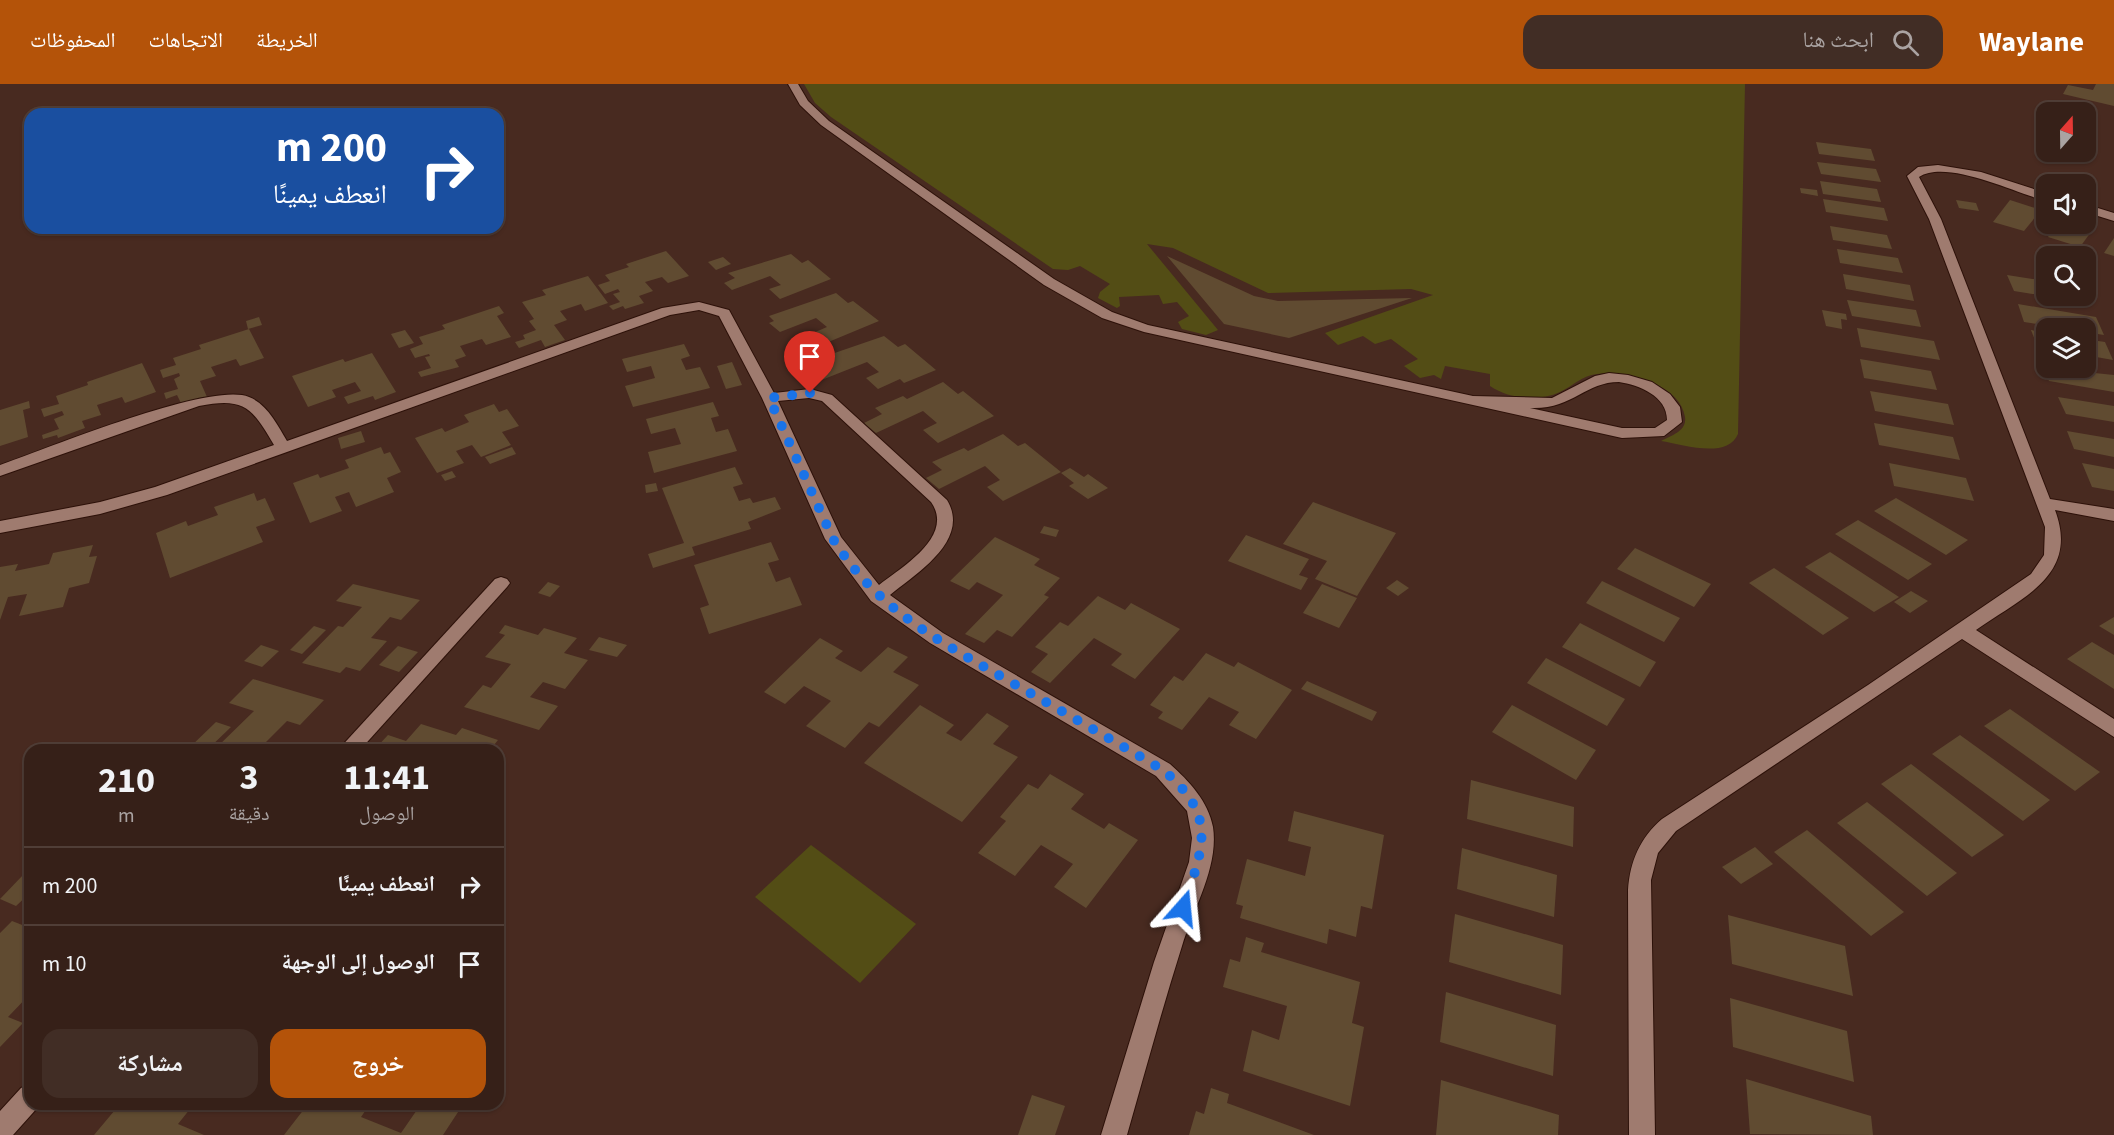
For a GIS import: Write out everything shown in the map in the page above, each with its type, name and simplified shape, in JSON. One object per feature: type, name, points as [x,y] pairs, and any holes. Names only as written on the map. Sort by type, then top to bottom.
[{"type":"street","points":[[793,84],[804,103],[825,123],[1049,282],[1107,315],[1184,339],[1478,399],[1559,421],[1635,435],[1659,433],[1674,422],[1675,415],[1668,400],[1654,389],[1618,378],[1598,380],[1575,395],[1552,403],[1524,404],[1478,399]]},
{"type":"street","points":[[2029,192],[1966,179],[1931,188],[1921,195],[1913,176],[1917,172],[1931,169],[1964,172],[2036,194]]},
{"type":"street","points":[[1642,1135],[1639,890],[1640,870],[1645,852],[1655,837],[1669,825],[1875,690],[2037,578],[2048,567],[2054,555],[2055,542],[2044,503],[1931,188]]},
{"type":"street","points":[[2096,211],[2114,217]]},
{"type":"street","points":[[0,527],[131,500],[683,307],[699,306],[724,313],[769,398],[833,539],[846,560],[877,596],[929,634],[1163,770],[1184,788],[1198,812],[1203,838],[1197,864],[1154,996],[1114,1135]]},
{"type":"street","points":[[769,398],[810,393],[827,398],[937,498],[945,510],[947,522],[943,536],[933,548],[877,596]]},
{"type":"street","points":[[0,471],[216,398],[249,400],[258,407],[284,448]]},
{"type":"street","points":[[2044,503],[2114,515]]},
{"type":"street","points":[[353,744],[501,583]]},
{"type":"street","points":[[1961,629],[2114,729]]},
{"type":"street","points":[[0,1130],[24,1104]]},
{"type":"shaded area","points":[[804,84],[1745,84],[1738,434],[1732,442],[1714,448],[1692,447],[1661,441],[1684,426],[1685,417],[1681,405],[1662,387],[1635,377],[1621,374],[1597,374],[1586,377],[1565,390],[1551,395],[1524,398],[1506,394],[1490,386],[1490,374],[1445,366],[1441,379],[1434,375],[1420,378],[1404,366],[1418,359],[1391,339],[1375,344],[1363,336],[1338,345],[1325,333],[1433,295],[1411,289],[1268,293],[1173,248],[1147,244],[1218,330],[1206,335],[1182,329],[1178,322],[1189,316],[1177,302],[1163,304],[1159,295],[1119,297],[1120,306],[1117,308],[1098,298],[1100,292],[1110,284],[1080,266],[1068,270],[1053,269],[831,117],[815,103]]},
{"type":"shaded area","points":[[811,845],[916,924],[860,983],[755,897]]},
{"type":"building","points":[[2096,84],[2114,84],[2114,106],[2063,94],[2068,85],[2093,90]]},
{"type":"building","points":[[1816,142],[1871,149],[1875,161],[1819,154]]},
{"type":"building","points":[[1817,162],[1876,169],[1881,182],[1821,174]]},
{"type":"building","points":[[1820,181],[1877,189],[1881,202],[1823,194]]},
{"type":"building","points":[[1800,188],[1817,190],[1818,196],[1801,193]]},
{"type":"building","points":[[1823,199],[1884,208],[1888,221],[1826,212]]},
{"type":"building","points":[[1956,200],[1976,203],[1979,211],[1959,208]]},
{"type":"building","points":[[2010,200],[2036,208],[2036,216],[2024,231],[1993,222]]},
{"type":"building","points":[[1830,226],[1887,235],[1892,249],[1833,240]]},
{"type":"building","points":[[2050,234],[2089,234],[2081,246],[2048,237]]},
{"type":"building","points":[[2114,238],[2114,256],[2104,253]]},
{"type":"building","points":[[1837,249],[1898,258],[1903,273],[1840,263]]},
{"type":"building","points":[[666,251],[689,276],[668,283],[662,277],[645,282],[653,291],[639,296],[644,303],[613,310],[609,306],[620,302],[613,294],[620,292],[618,289],[605,294],[598,285],[610,281],[605,275],[629,267],[626,264]]},
{"type":"building","points":[[791,254],[802,263],[808,260],[831,279],[780,299],[769,289],[781,285],[770,276],[732,290],[724,283],[735,278],[728,273]]},
{"type":"building","points":[[1167,256],[1254,296],[1278,301],[1412,298],[1289,338],[1224,324]]},
{"type":"building","points":[[723,257],[731,264],[716,270],[708,262]]},
{"type":"building","points":[[1843,274],[1910,285],[1914,301],[1846,289]]},
{"type":"building","points":[[2007,275],[2036,279],[2036,294],[2014,291]]},
{"type":"building","points":[[588,276],[608,303],[585,311],[581,304],[560,311],[567,320],[554,325],[565,340],[545,347],[541,340],[519,348],[515,342],[525,339],[523,335],[536,330],[529,321],[534,319],[522,302],[546,295],[542,290]]},
{"type":"building","points":[[836,293],[848,303],[853,301],[879,321],[826,343],[813,333],[827,327],[816,318],[780,332],[769,323],[774,321],[769,316]]},
{"type":"building","points":[[1847,300],[1916,310],[1921,327],[1852,316]]},
{"type":"building","points":[[2018,304],[2096,317],[2104,335],[2096,334],[2096,318],[2036,318],[2036,324],[2024,322]]},
{"type":"building","points":[[499,306],[504,313],[497,316],[511,337],[486,345],[482,339],[460,346],[466,356],[455,360],[459,367],[421,377],[418,372],[431,368],[425,357],[430,356],[429,354],[415,358],[410,349],[423,344],[419,337],[445,329],[442,325]]},
{"type":"building","points":[[1822,310],[1846,314],[1847,320],[1841,319],[1842,329],[1826,326]]},
{"type":"building","points":[[259,317],[262,325],[248,329],[246,321]]},
{"type":"building","points":[[1857,328],[1934,341],[1940,360],[1861,347]]},
{"type":"building","points":[[249,329],[264,358],[240,366],[236,359],[211,367],[216,376],[200,381],[207,397],[182,405],[177,395],[166,399],[164,393],[178,389],[174,379],[180,376],[179,373],[163,378],[160,370],[176,365],[173,358],[201,349],[199,345]]},
{"type":"building","points":[[405,330],[414,343],[399,348],[391,334]]},
{"type":"building","points":[[2031,330],[2036,331],[2036,343]]},
{"type":"building","points":[[884,336],[898,347],[905,344],[936,370],[904,383],[900,379],[878,389],[866,378],[879,372],[867,362],[819,381],[809,372],[827,365],[820,358]]},
{"type":"building","points":[[2096,341],[2105,342],[2113,360],[2096,357]]},
{"type":"building","points":[[684,344],[690,356],[681,359],[686,370],[700,367],[710,388],[633,407],[625,386],[655,378],[651,366],[627,372],[622,359]]},
{"type":"building","points":[[372,353],[396,392],[375,400],[373,396],[348,404],[344,397],[361,391],[355,382],[332,390],[336,397],[308,407],[292,376],[343,359],[345,362]]},
{"type":"building","points":[[1860,359],[1931,371],[1937,390],[1864,378]]},
{"type":"building","points":[[732,362],[742,385],[726,389],[717,366]]},
{"type":"building","points":[[142,363],[156,392],[125,403],[122,397],[97,405],[101,415],[82,421],[85,428],[58,438],[57,435],[43,439],[42,435],[59,429],[54,419],[64,415],[62,411],[44,417],[41,409],[59,404],[56,396],[88,385],[87,382]]},
{"type":"building","points":[[2096,373],[2114,375],[2114,392],[2049,381],[2048,378],[2096,378]]},
{"type":"building","points":[[943,382],[958,394],[963,391],[994,416],[938,443],[923,430],[937,423],[923,411],[876,433],[864,423],[882,414],[875,408],[903,396],[907,399]]},
{"type":"building","points":[[1870,391],[1948,404],[1954,425],[1875,411]]},
{"type":"building","points":[[2058,397],[2114,406],[2114,422],[2066,414]]},
{"type":"building","points":[[29,401],[30,408],[23,410],[28,437],[0,446],[0,410]]},
{"type":"building","points":[[713,402],[719,416],[711,418],[716,432],[728,429],[737,451],[654,473],[648,452],[681,444],[675,428],[651,434],[646,419]]},
{"type":"building","points":[[494,404],[499,412],[507,409],[519,426],[502,432],[511,445],[481,457],[472,445],[456,451],[464,463],[437,473],[415,438],[442,428],[445,432],[469,422],[464,415]]},
{"type":"building","points":[[1874,423],[1953,437],[1960,460],[1879,445]]},
{"type":"building","points":[[361,431],[365,442],[341,449],[338,438]]},
{"type":"building","points":[[2067,431],[2114,439],[2114,457],[2074,449]]},
{"type":"building","points":[[1003,434],[1018,446],[1025,443],[1061,472],[1003,501],[987,487],[1000,480],[985,466],[939,489],[926,478],[942,470],[932,462],[964,448],[968,451]]},
{"type":"building","points":[[381,447],[384,454],[390,452],[401,472],[387,478],[394,492],[356,507],[349,492],[335,497],[342,511],[310,523],[293,483],[318,474],[320,478],[349,468],[345,460]]},
{"type":"building","points":[[512,447],[516,454],[490,464],[485,457]]},
{"type":"building","points":[[1889,463],[1966,478],[1974,501],[1894,486]]},
{"type":"building","points":[[2082,463],[2114,469],[2114,491],[2092,487]]},
{"type":"building","points":[[735,467],[743,484],[733,487],[739,501],[750,498],[753,503],[775,497],[781,509],[748,522],[751,529],[692,547],[695,555],[653,568],[648,554],[684,543],[662,488]]},
{"type":"building","points":[[1070,468],[1084,477],[1088,474],[1108,488],[1088,499],[1069,486],[1074,483],[1061,473]]},
{"type":"building","points":[[452,471],[456,477],[445,481],[441,475]]},
{"type":"building","points":[[656,483],[658,491],[646,493],[645,485]]},
{"type":"building","points":[[254,493],[257,501],[265,498],[275,520],[256,527],[263,542],[170,578],[156,533],[186,521],[188,526],[218,515],[214,507]]},
{"type":"building","points":[[1896,498],[1968,540],[1946,555],[1874,511]]},
{"type":"building","points":[[1313,502],[1396,533],[1357,596],[1315,579],[1327,561],[1283,544]]},
{"type":"building","points":[[1858,520],[1932,564],[1908,580],[1835,534]]},
{"type":"building","points":[[1044,526],[1059,530],[1056,537],[1040,533]]},
{"type":"building","points":[[1246,535],[1309,559],[1299,575],[1308,578],[1301,590],[1228,561]]},
{"type":"building","points":[[995,537],[1040,559],[1034,565],[1060,578],[1044,595],[1049,597],[1012,637],[997,630],[984,643],[965,634],[1003,595],[977,582],[969,590],[950,581]]},
{"type":"building","points":[[771,542],[779,560],[768,563],[776,582],[790,577],[802,605],[709,634],[700,608],[709,605],[694,565]]},
{"type":"building","points":[[93,545],[89,557],[97,556],[89,583],[69,588],[63,607],[19,616],[27,594],[8,597],[0,620],[0,567],[18,564],[15,571],[49,564],[53,553]]},
{"type":"building","points":[[1635,548],[1711,584],[1694,607],[1617,569]]},
{"type":"building","points":[[1830,552],[1899,597],[1874,612],[1805,567]]},
{"type":"building","points":[[1774,568],[1849,618],[1823,635],[1749,583]]},
{"type":"building","points":[[1397,580],[1409,588],[1398,596],[1386,588]]},
{"type":"building","points":[[1602,581],[1680,618],[1664,642],[1586,603]]},
{"type":"building","points":[[548,582],[560,586],[550,597],[538,593]]},
{"type":"building","points":[[353,584],[420,600],[401,620],[390,617],[371,638],[387,641],[360,671],[346,667],[340,673],[302,663],[338,626],[343,627],[362,607],[336,601]]},
{"type":"building","points":[[1322,584],[1357,598],[1339,628],[1303,613]]},
{"type":"building","points":[[1911,591],[1928,601],[1910,613],[1894,602]]},
{"type":"building","points":[[1098,596],[1125,610],[1131,603],[1180,629],[1135,679],[1111,665],[1122,654],[1094,638],[1050,683],[1031,672],[1048,654],[1035,647],[1060,622],[1068,626]]},
{"type":"building","points":[[2114,617],[2114,635],[2099,626]]},
{"type":"building","points":[[1580,623],[1656,662],[1640,687],[1562,647]]},
{"type":"building","points":[[505,625],[538,635],[544,628],[577,638],[564,653],[588,660],[565,689],[543,682],[530,697],[558,706],[539,730],[464,707],[483,685],[491,688],[511,664],[485,657],[505,635],[499,633]]},
{"type":"building","points":[[314,626],[326,630],[302,654],[290,650]]},
{"type":"building","points":[[599,637],[627,645],[617,657],[589,650]]},
{"type":"building","points":[[820,638],[843,651],[835,658],[861,672],[888,647],[908,657],[893,672],[919,685],[879,727],[869,722],[845,748],[806,726],[831,701],[804,686],[785,704],[764,692]]},
{"type":"building","points":[[2092,642],[2114,655],[2114,689],[2067,659]]},
{"type":"building","points":[[261,645],[279,651],[262,667],[244,661]]},
{"type":"building","points":[[398,646],[418,652],[399,672],[379,665]]},
{"type":"building","points":[[1206,653],[1234,667],[1238,662],[1292,690],[1256,739],[1229,725],[1239,712],[1209,697],[1182,730],[1158,718],[1163,712],[1150,705],[1174,676],[1183,681]]},
{"type":"building","points":[[1546,658],[1625,699],[1607,726],[1527,683]]},
{"type":"building","points":[[253,679],[324,700],[300,725],[287,721],[265,743],[268,744],[220,744],[254,711],[229,703]]},
{"type":"building","points":[[1307,681],[1377,712],[1372,721],[1301,689]]},
{"type":"building","points":[[920,705],[954,725],[946,733],[961,741],[987,713],[1009,726],[993,744],[1018,757],[962,822],[864,763]]},
{"type":"building","points":[[1512,705],[1596,750],[1576,780],[1492,732]]},
{"type":"building","points":[[2010,709],[2100,772],[2075,791],[1984,726]]},
{"type":"building","points":[[216,722],[231,727],[213,744],[193,744]]},
{"type":"building","points":[[421,724],[456,735],[462,728],[498,740],[495,744],[380,744],[388,735],[406,741]]},
{"type":"building","points":[[1960,735],[2050,800],[2023,821],[1932,754]]},
{"type":"building","points":[[1911,764],[2004,835],[1972,857],[1881,784]]},
{"type":"building","points":[[1050,774],[1084,794],[1071,809],[1104,829],[1109,823],[1138,840],[1086,908],[1054,887],[1073,864],[1041,845],[1015,876],[978,853],[1006,821],[1000,817],[1028,784],[1038,789]]},
{"type":"building","points":[[1471,780],[1574,807],[1573,847],[1467,819]]},
{"type":"building","points":[[1867,802],[1957,873],[1927,896],[1837,823]]},
{"type":"building","points":[[1294,811],[1384,835],[1372,909],[1361,906],[1356,937],[1329,929],[1327,944],[1240,918],[1243,906],[1236,904],[1247,859],[1305,876],[1311,847],[1288,841]]},
{"type":"building","points":[[1807,830],[1904,912],[1871,936],[1774,852]]},
{"type":"building","points":[[1755,847],[1773,864],[1741,884],[1722,867]]},
{"type":"building","points":[[1462,848],[1557,875],[1554,917],[1457,889]]},
{"type":"building","points":[[24,874],[24,899],[16,906],[0,899]]},
{"type":"building","points":[[1455,914],[1563,945],[1561,995],[1449,962]]},
{"type":"building","points":[[1728,915],[1845,946],[1853,996],[1732,964]]},
{"type":"building","points":[[12,921],[24,926],[24,1000],[8,1017],[23,1023],[0,1047],[0,933]]},
{"type":"building","points":[[1246,937],[1264,943],[1261,952],[1360,982],[1352,1023],[1364,1027],[1350,1106],[1243,1071],[1252,1030],[1279,1040],[1287,1006],[1223,987],[1230,959],[1240,962]]},
{"type":"building","points":[[1446,992],[1556,1025],[1553,1076],[1440,1042]]},
{"type":"building","points":[[1730,998],[1847,1031],[1854,1082],[1733,1047]]},
{"type":"building","points":[[1746,1079],[1871,1116],[1873,1135],[1750,1134]]},
{"type":"building","points":[[1441,1080],[1559,1115],[1558,1135],[1436,1135]]},
{"type":"building","points":[[1211,1088],[1229,1094],[1227,1103],[1314,1135],[1189,1135],[1196,1111],[1204,1114]]},
{"type":"building","points":[[1032,1095],[1065,1106],[1055,1135],[1018,1135]]},
{"type":"building","points":[[115,1110],[189,1110],[178,1124],[204,1135],[94,1135]]},
{"type":"building","points":[[303,1110],[366,1110],[361,1117],[401,1133],[417,1110],[459,1110],[443,1135],[284,1135]]},
{"type":"route","points":[[810,393],[769,398],[833,539],[846,560],[877,596],[901,616],[929,634],[1163,770],[1184,788],[1198,812],[1203,838],[1183,908]]}]
